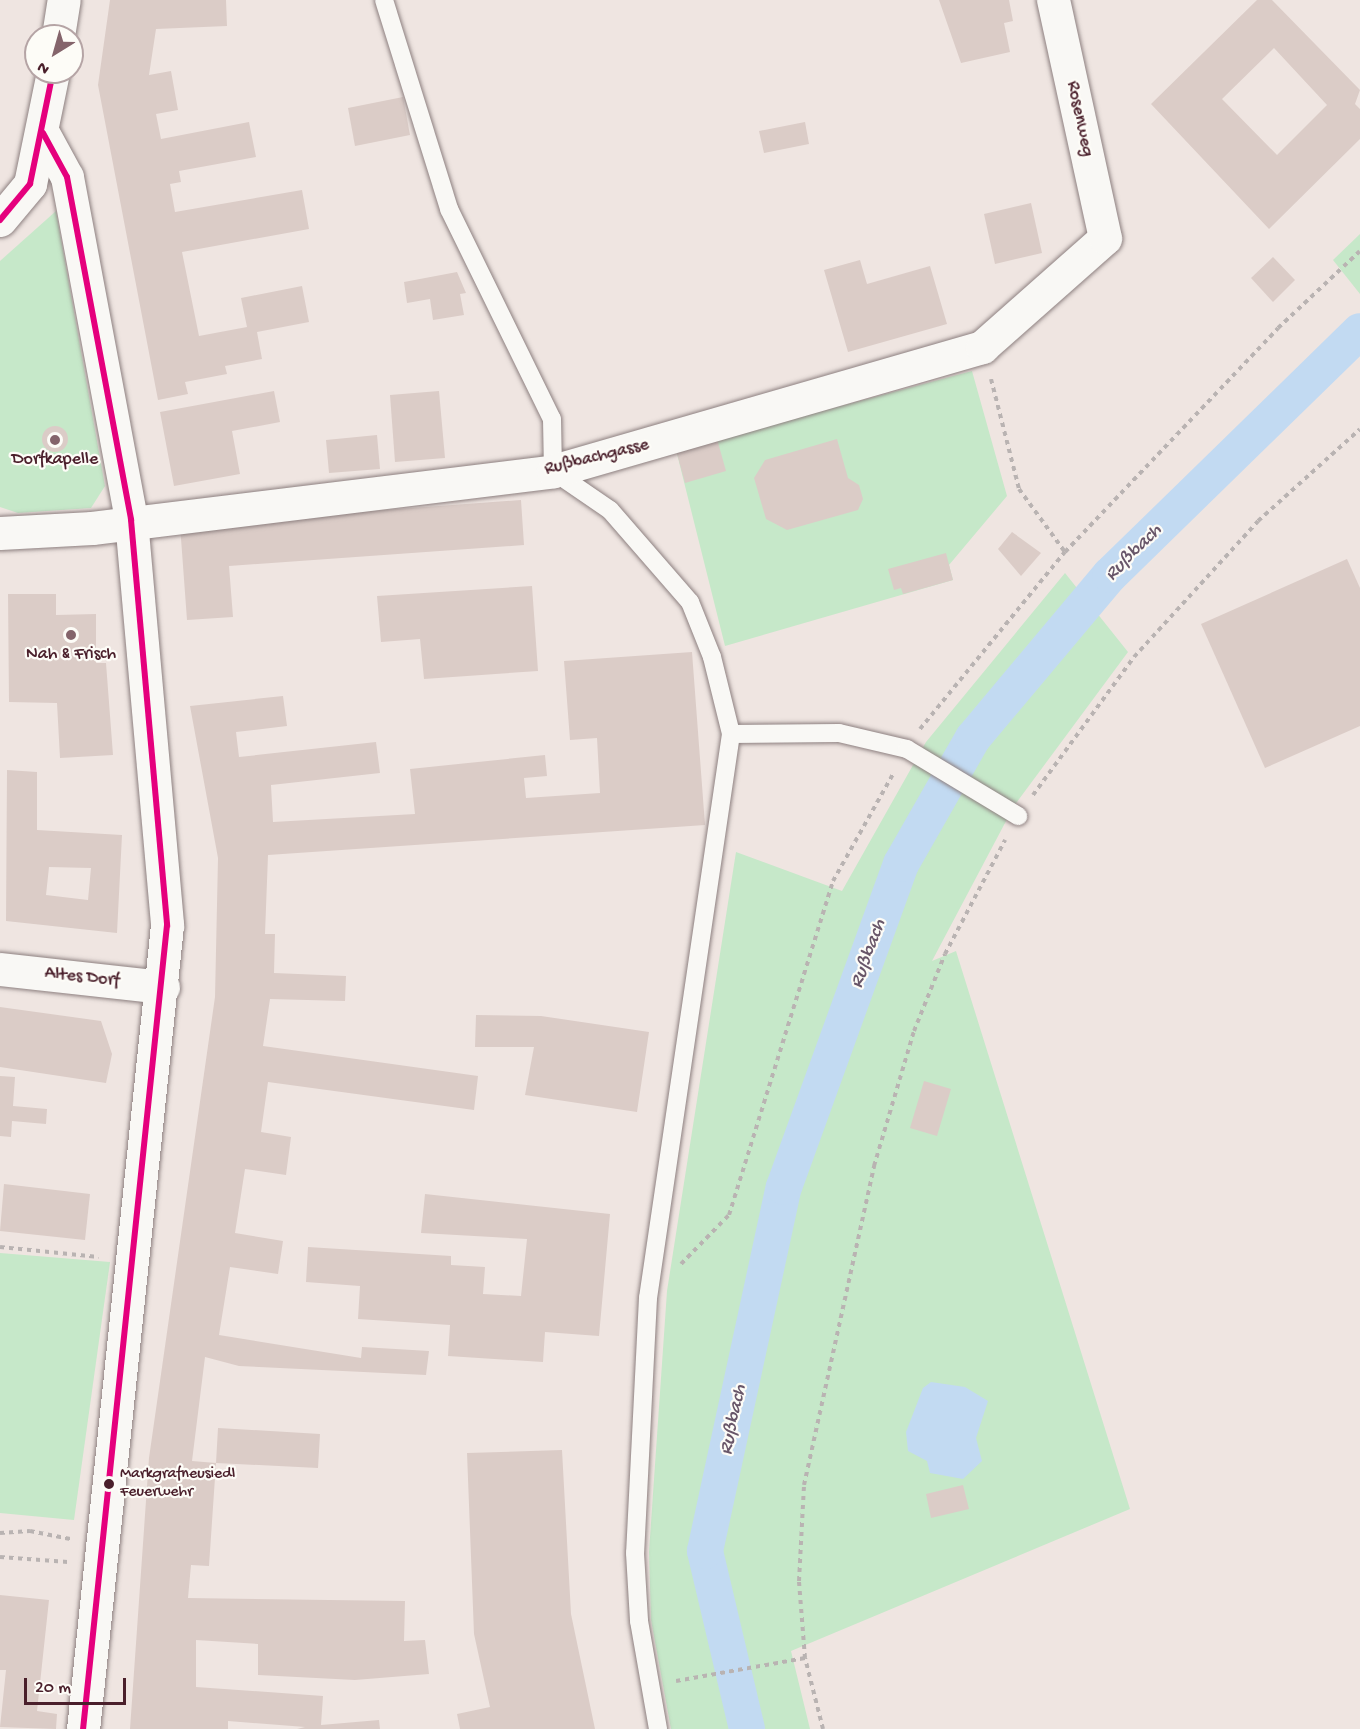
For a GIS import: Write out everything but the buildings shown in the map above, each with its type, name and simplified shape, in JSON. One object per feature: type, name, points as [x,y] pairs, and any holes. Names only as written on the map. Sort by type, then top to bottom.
[{"type":"street","points":[[60,24],[64,0]]},
{"type":"street","name":"Rosenweg","points":[[1053,0],[1105,238]]},
{"type":"street","points":[[0,220],[30,184],[43,133],[51,84]]},
{"type":"street","points":[[43,133],[67,177],[131,520],[165,903],[163,987],[131,1260],[83,1729]]},
{"type":"street","name":"Rußbachgasse","points":[[0,533],[92,528],[131,520],[553,471],[982,347],[1105,238]]},
{"type":"street","name":"Altes Dorf","points":[[0,969],[163,987]]},
{"type":"lane","points":[[384,0],[448,209],[552,419],[553,471],[610,510],[690,602],[712,657],[731,734],[648,1298],[635,1553],[643,1653],[658,1729]]},
{"type":"lane","points":[[731,734],[839,733],[912,751],[1018,816]]},
{"type":"path","points":[[648,1298],[729,1215],[833,881],[912,751],[1065,552],[1278,327],[1360,250]]},
{"type":"path","points":[[982,347],[1019,489],[1065,552]]},
{"type":"path","points":[[823,1729],[805,1658],[799,1581],[804,1485],[874,1167],[914,1031],[940,965],[1018,816],[1134,657],[1258,521],[1360,429]]},
{"type":"path","points":[[0,1247],[131,1260]]},
{"type":"path","points":[[0,1533],[60,1534],[100,1565]]},
{"type":"path","points":[[0,1557],[100,1565]]},
{"type":"path","points":[[686,1679],[805,1658]]},
{"type":"green space","points":[[56,211],[105,486],[91,508],[18,513],[0,507],[0,261]]},
{"type":"green space","points":[[1360,234],[1360,294],[1333,260]]},
{"type":"green space","points":[[972,371],[1007,496],[949,565],[953,580],[725,646],[676,450]]},
{"type":"green space","points":[[1065,573],[1128,652],[1014,806],[932,961],[956,951],[1130,1509],[791,1651],[810,1729],[671,1729],[651,1620],[649,1552],[667,1291],[736,852],[842,891],[926,742]]},
{"type":"green space","points":[[0,1253],[110,1262],[74,1520],[0,1513]]},
{"type":"water","points":[[931,1382],[965,1387],[988,1401],[976,1438],[982,1461],[963,1479],[930,1473],[927,1461],[908,1451],[906,1432],[923,1388]]},
{"type":"waterway","name":"Rußbach","points":[[747,1729],[705,1551],[784,1187],[901,864],[973,738],[1110,575],[1360,331]]},
{"type":"transit line","points":[[0,220],[30,184],[51,84]]},
{"type":"transit line","points":[[43,133],[67,177],[131,520],[167,925],[83,1729]]},
{"type":"place","name":"Dorfkapelle","points":[[55,440]]},
{"type":"place","name":"Nah & Frisch","points":[[71,635]]},
{"type":"place","name":"Markgrafneusiedl Feuerwehr","points":[[109,1484]]}]
